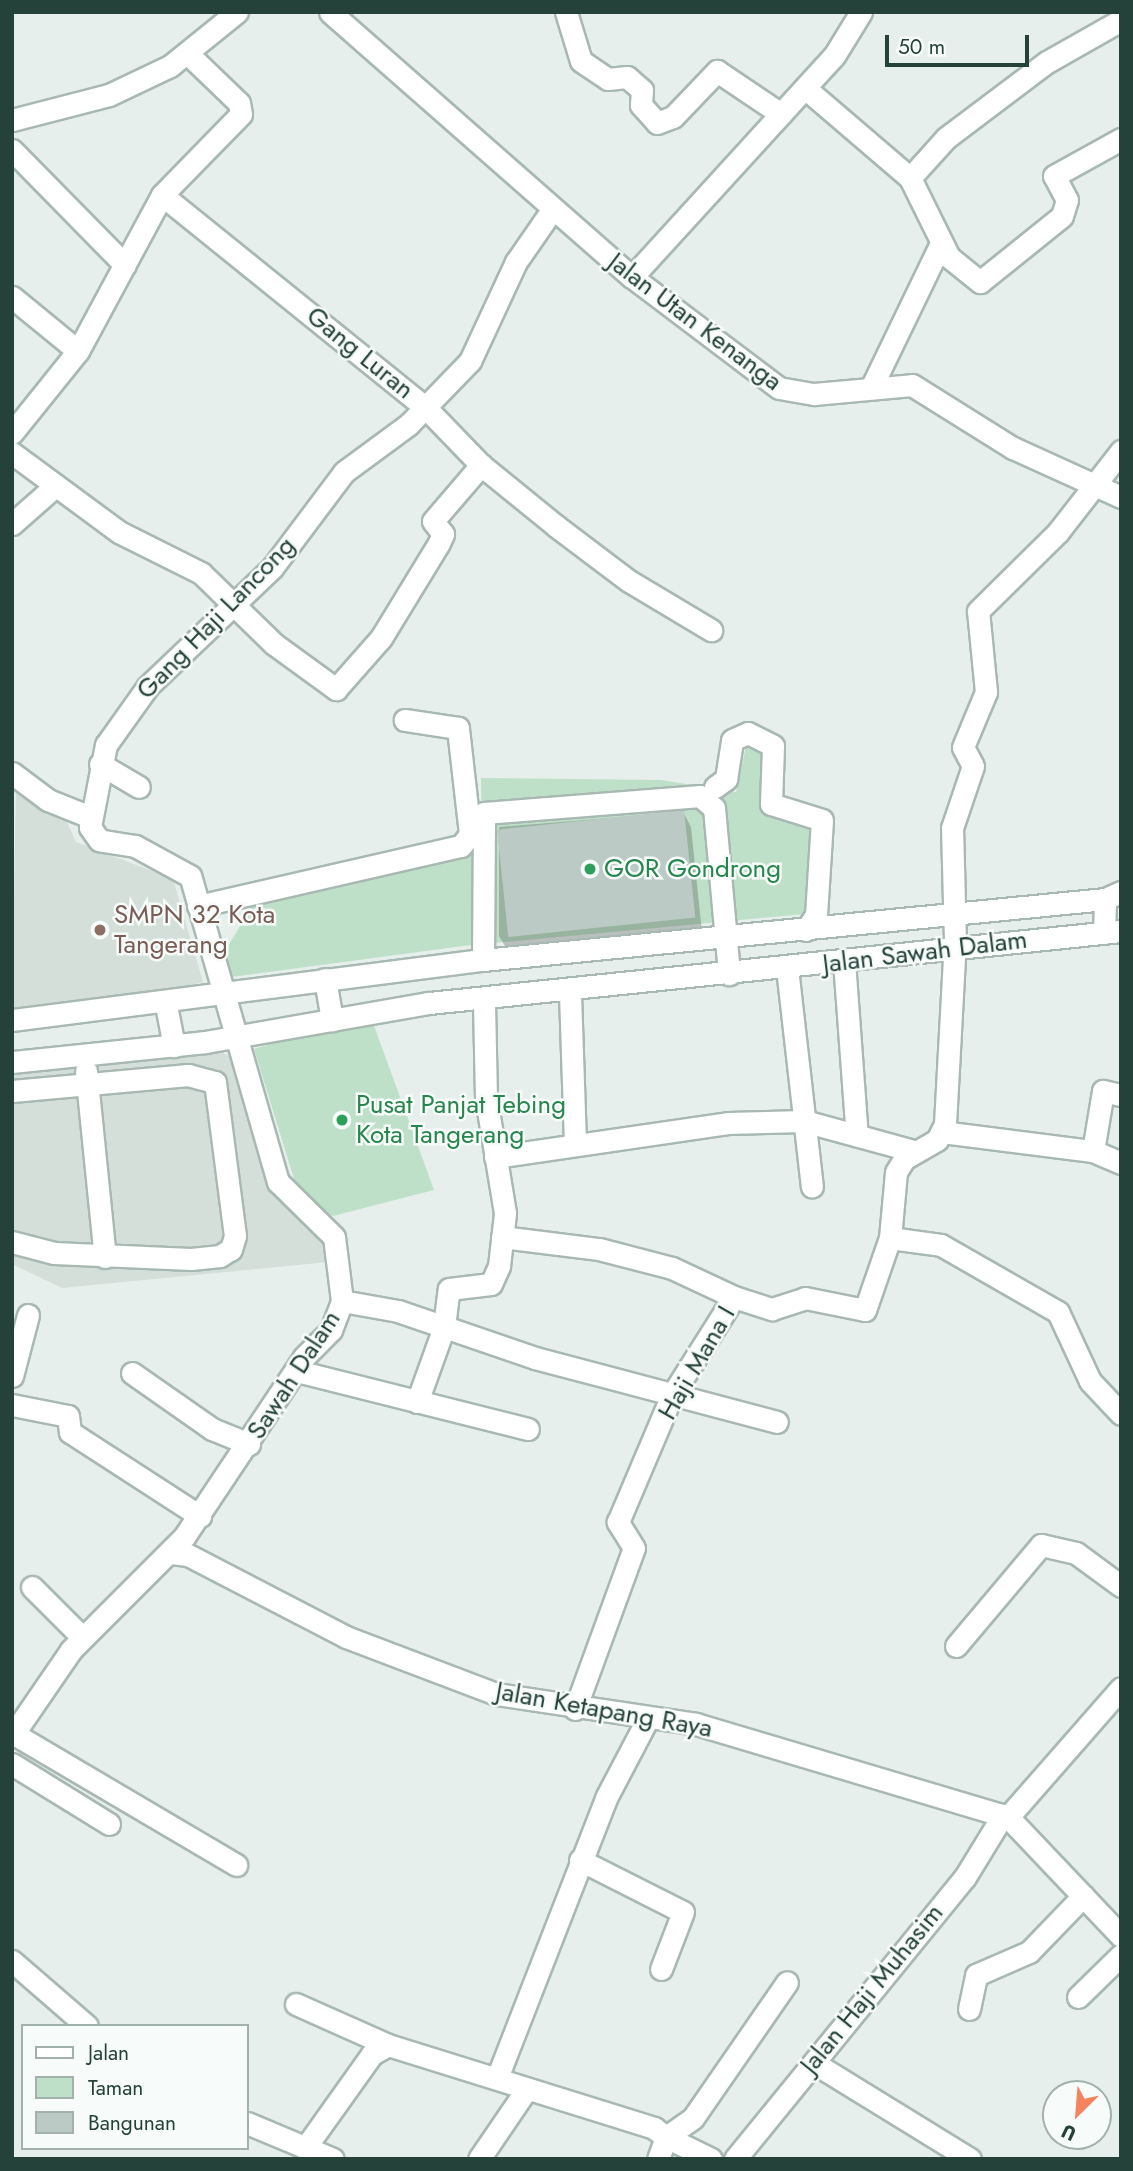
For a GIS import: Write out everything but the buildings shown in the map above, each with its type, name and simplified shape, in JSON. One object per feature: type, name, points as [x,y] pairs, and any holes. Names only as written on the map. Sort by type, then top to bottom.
[{"type":"street","points":[[12,120],[109,95],[188,54],[237,12]]},
{"type":"street","name":"Jalan Utan Kenanga","points":[[330,12],[632,278],[789,393],[900,382],[928,392],[1013,448],[1121,496]]},
{"type":"street","points":[[566,12],[571,43],[582,61],[608,79],[627,77],[642,90],[641,104],[657,123],[673,117],[717,71],[781,114]]},
{"type":"street","points":[[632,278],[805,88],[861,12]]},
{"type":"street","points":[[910,178],[946,138],[1047,62],[1121,20]]},
{"type":"street","points":[[12,433],[78,351],[162,195],[242,108],[188,54]]},
{"type":"street","points":[[805,88],[910,178],[941,243],[963,274],[980,282],[1062,216],[1067,200],[1054,176],[1121,139]]},
{"type":"street","points":[[12,150],[125,265]]},
{"type":"street","name":"Gang Luran","points":[[162,195],[425,407],[481,465],[629,581],[711,630]]},
{"type":"street","name":"Gang Haji Lancong","points":[[90,817],[100,764],[118,721],[272,568],[344,472],[425,407],[470,362],[516,262],[552,210]]},
{"type":"street","points":[[872,386],[941,243]]},
{"type":"street","points":[[12,297],[78,351]]},
{"type":"street","points":[[942,1132],[954,932],[952,828],[972,768],[963,747],[986,692],[978,611],[1095,486],[1121,452]]},
{"type":"street","points":[[12,453],[53,488],[119,532],[201,573],[311,673],[343,687],[439,543],[443,534],[433,521],[481,465]]},
{"type":"street","points":[[12,524],[53,488]]},
{"type":"street","points":[[198,906],[461,846],[470,834],[458,728],[405,720]]},
{"type":"street","points":[[715,787],[726,779],[732,740],[748,733],[773,746],[771,804],[822,820],[816,915],[806,930]]},
{"type":"street","points":[[100,764],[139,787]]},
{"type":"street","points":[[12,773],[48,800],[90,817],[99,840],[135,846],[184,870],[198,906],[224,1002]]},
{"type":"street","points":[[483,960],[481,823],[490,809],[700,796],[714,808],[726,951]]},
{"type":"street","points":[[12,1062],[85,1055],[484,999],[570,993],[806,930],[954,932],[1110,914]]},
{"type":"street","name":"Jalan Sawah Dalam","points":[[726,951],[787,968],[844,961],[954,932],[1110,914]]},
{"type":"street","points":[[12,1020],[167,1009],[224,1002],[325,979],[483,960],[726,951]]},
{"type":"street","points":[[844,961],[857,1136]]},
{"type":"street","points":[[787,968],[812,1186]]},
{"type":"street","points":[[325,979],[331,1020]]},
{"type":"street","points":[[570,993],[575,1143]]},
{"type":"street","points":[[417,1402],[444,1327],[453,1284],[495,1280],[502,1237],[495,1157],[486,1098],[484,999]]},
{"type":"street","name":"Sawah Dalam","points":[[171,1553],[200,1516],[297,1371],[331,1330],[342,1301],[334,1237],[278,1182],[224,1002]]},
{"type":"street","points":[[167,1009],[173,1042]]},
{"type":"street","points":[[85,1055],[105,1257]]},
{"type":"street","points":[[12,1091],[188,1075],[215,1082],[235,1236],[220,1256],[105,1257],[12,1242]]},
{"type":"street","points":[[1093,1151],[1103,1091],[1121,1095]]},
{"type":"street","points":[[495,1157],[575,1143],[728,1123],[804,1121],[914,1151]]},
{"type":"street","points":[[1121,1163],[1093,1151],[942,1132],[914,1151],[897,1172],[890,1238],[942,1245],[1058,1312],[1090,1381],[1121,1414]]},
{"type":"street","points":[[502,1237],[599,1249],[672,1268],[734,1297]]},
{"type":"street","name":"Haji Mana I","points":[[575,1709],[634,1548],[618,1522],[672,1395],[734,1297],[772,1309],[805,1298],[865,1310],[890,1238]]},
{"type":"street","points":[[342,1301],[444,1327],[672,1395],[777,1422]]},
{"type":"street","points":[[12,1376],[28,1315]]},
{"type":"street","points":[[297,1371],[528,1429]]},
{"type":"street","points":[[132,1373],[212,1429],[249,1444]]},
{"type":"street","points":[[12,1405],[68,1416],[70,1432],[200,1516]]},
{"type":"street","points":[[956,1646],[1041,1545],[1076,1553],[1121,1586]]},
{"type":"street","points":[[171,1553],[82,1637],[13,1735],[236,1865]]},
{"type":"street","name":"Jalan Ketapang Raya","points":[[171,1553],[428,1669],[496,1694],[575,1709],[721,1730],[1005,1816],[1121,1936]]},
{"type":"street","points":[[32,1587],[82,1637]]},
{"type":"street","name":"Jalan Haji Muhasim","points":[[735,2159],[965,1877],[1005,1816],[1121,1688]]},
{"type":"street","points":[[497,2078],[580,1860],[648,1718]]},
{"type":"street","points":[[12,1764],[109,1824]]},
{"type":"street","points":[[580,1860],[683,1912],[661,1969]]},
{"type":"street","points":[[969,2009],[976,1975],[1029,1951],[1083,1896]]},
{"type":"street","points":[[1078,1997],[1121,1955]]},
{"type":"street","points":[[12,1961],[86,2024]]},
{"type":"street","points":[[658,2159],[667,2137],[693,2118],[786,1982]]},
{"type":"street","points":[[296,2004],[388,2045],[497,2078],[667,2137],[711,2159]]},
{"type":"street","points":[[293,2150],[372,2054],[388,2045]]},
{"type":"street","points":[[814,2063],[970,2159]]},
{"type":"street","points":[[479,2159],[526,2090]]},
{"type":"street","points":[[248,2124],[293,2150],[333,2159]]},
{"type":"shaded area","name":"SMPN 32 Kota Tangerang","points":[[16,786],[63,814],[76,842],[173,879],[203,982],[126,1001],[12,1010]]},
{"type":"shaded area","points":[[206,1046],[229,1056],[285,1207],[324,1233],[339,1261],[62,1288],[12,1264],[12,1068]]},
{"type":"green space","points":[[749,732],[776,742],[772,807],[817,817],[815,913],[463,946],[224,978],[227,948],[260,892],[482,845],[481,778],[661,780],[736,792]]},
{"type":"green space","name":"Pusat Panjat Tebing Kota Tangerang","points":[[373,1023],[434,1190],[333,1216],[299,1195],[254,1049],[317,1030]]},
{"type":"place","name":"GOR Gondrong","points":[[590,869]]},
{"type":"place","name":"SMPN 32 Kota Tangerang","points":[[100,930]]},
{"type":"place","name":"Pusat Panjat Tebing Kota Tangerang","points":[[342,1120]]}]
